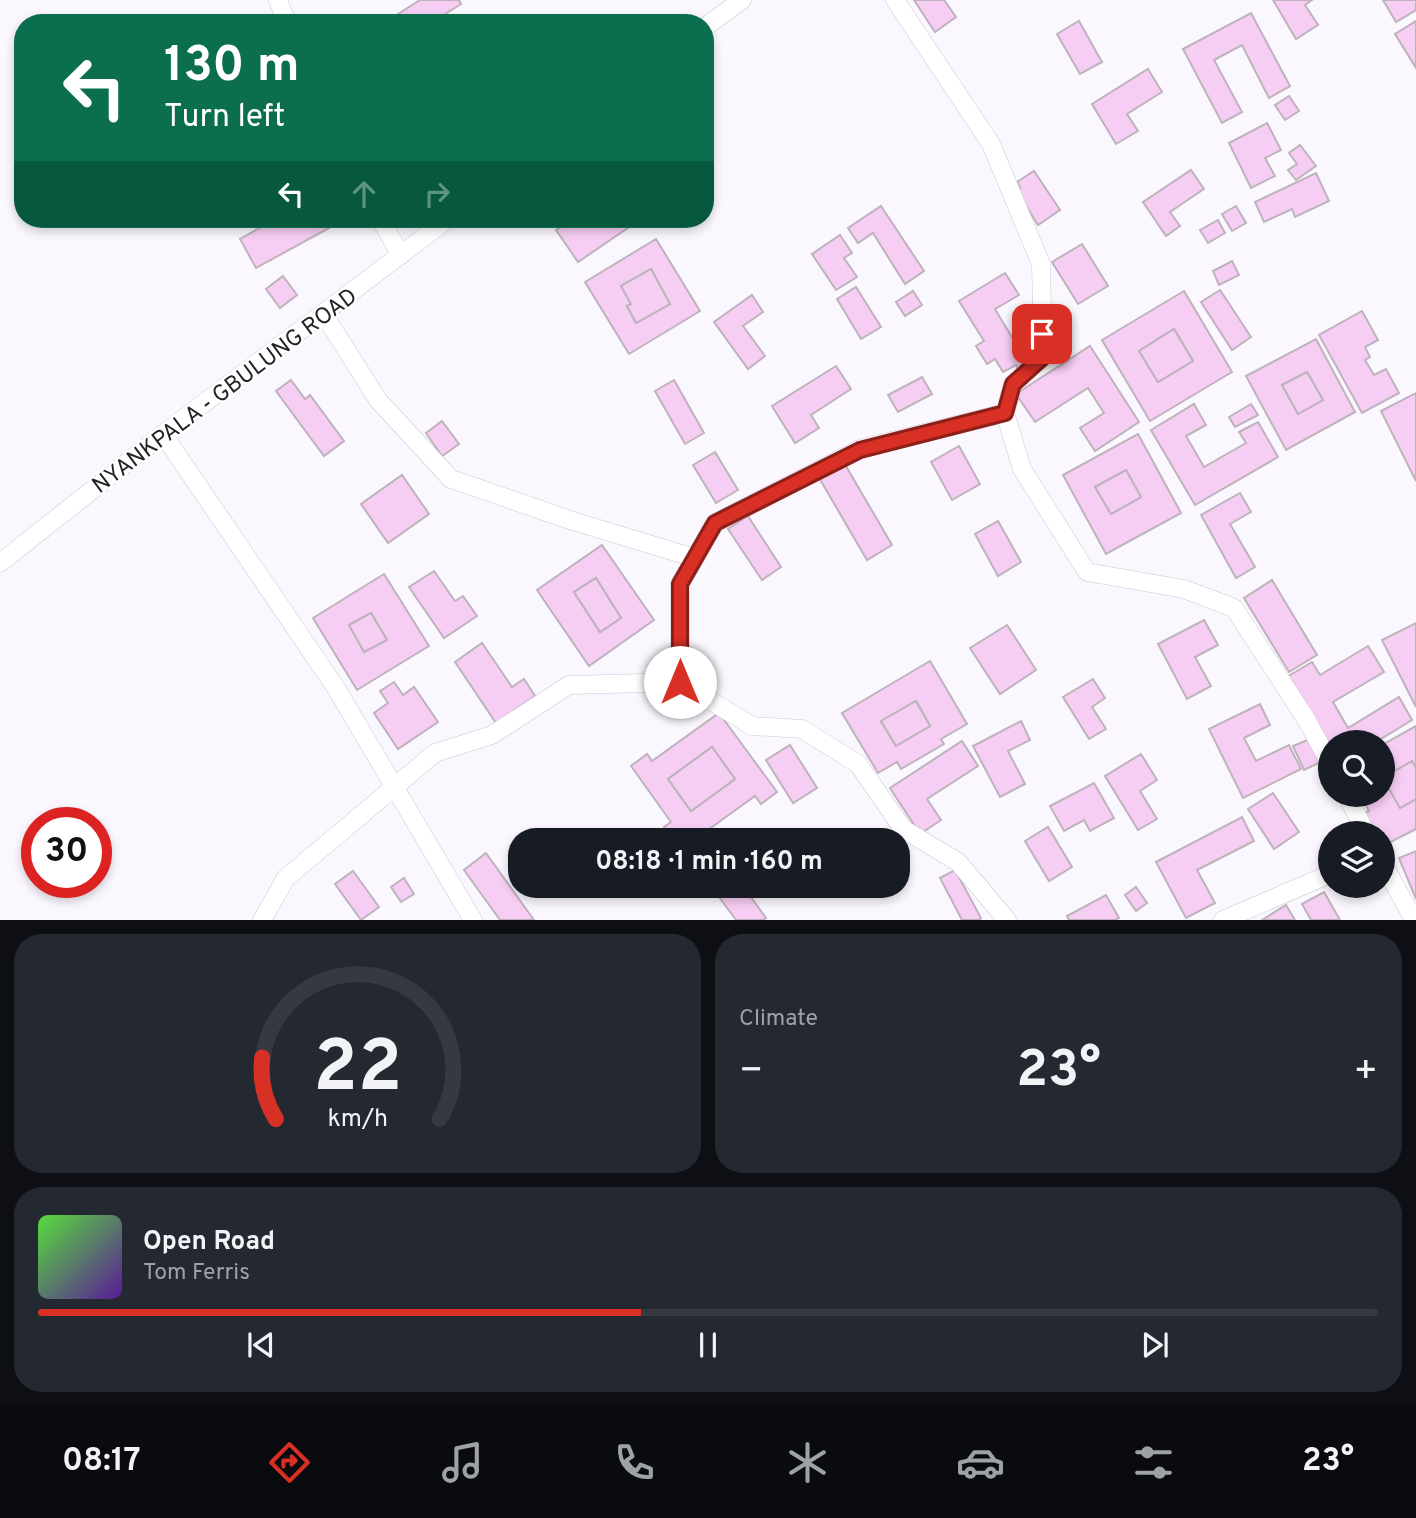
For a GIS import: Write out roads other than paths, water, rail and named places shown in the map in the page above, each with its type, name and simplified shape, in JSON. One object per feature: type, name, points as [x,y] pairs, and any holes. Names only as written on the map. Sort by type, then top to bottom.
[{"type":"street","points":[[714,20],[742,0]]},
{"type":"street","points":[[895,0],[991,144],[1041,264],[1043,357],[1013,384],[1005,413],[1022,469],[1087,572],[1184,589],[1234,608],[1318,741]]},
{"type":"street","points":[[385,228],[401,255]]},
{"type":"street","name":"NYANKPALA - GBULUNG ROAD","points":[[0,563],[163,434],[436,228]]},
{"type":"street","points":[[323,313],[378,400],[451,479],[573,521],[695,558]]},
{"type":"street","points":[[680,682],[680,584],[715,523],[860,450],[1005,413]]},
{"type":"street","points":[[163,434],[335,688],[473,919]]},
{"type":"street","points":[[262,919],[286,878],[435,753],[492,735],[569,685],[680,682],[752,726],[802,729],[858,764],[904,829],[958,862],[1007,919]]},
{"type":"street","points":[[1223,919],[1318,879]]},
{"type":"street","points":[[1395,885],[1414,919]]}]
